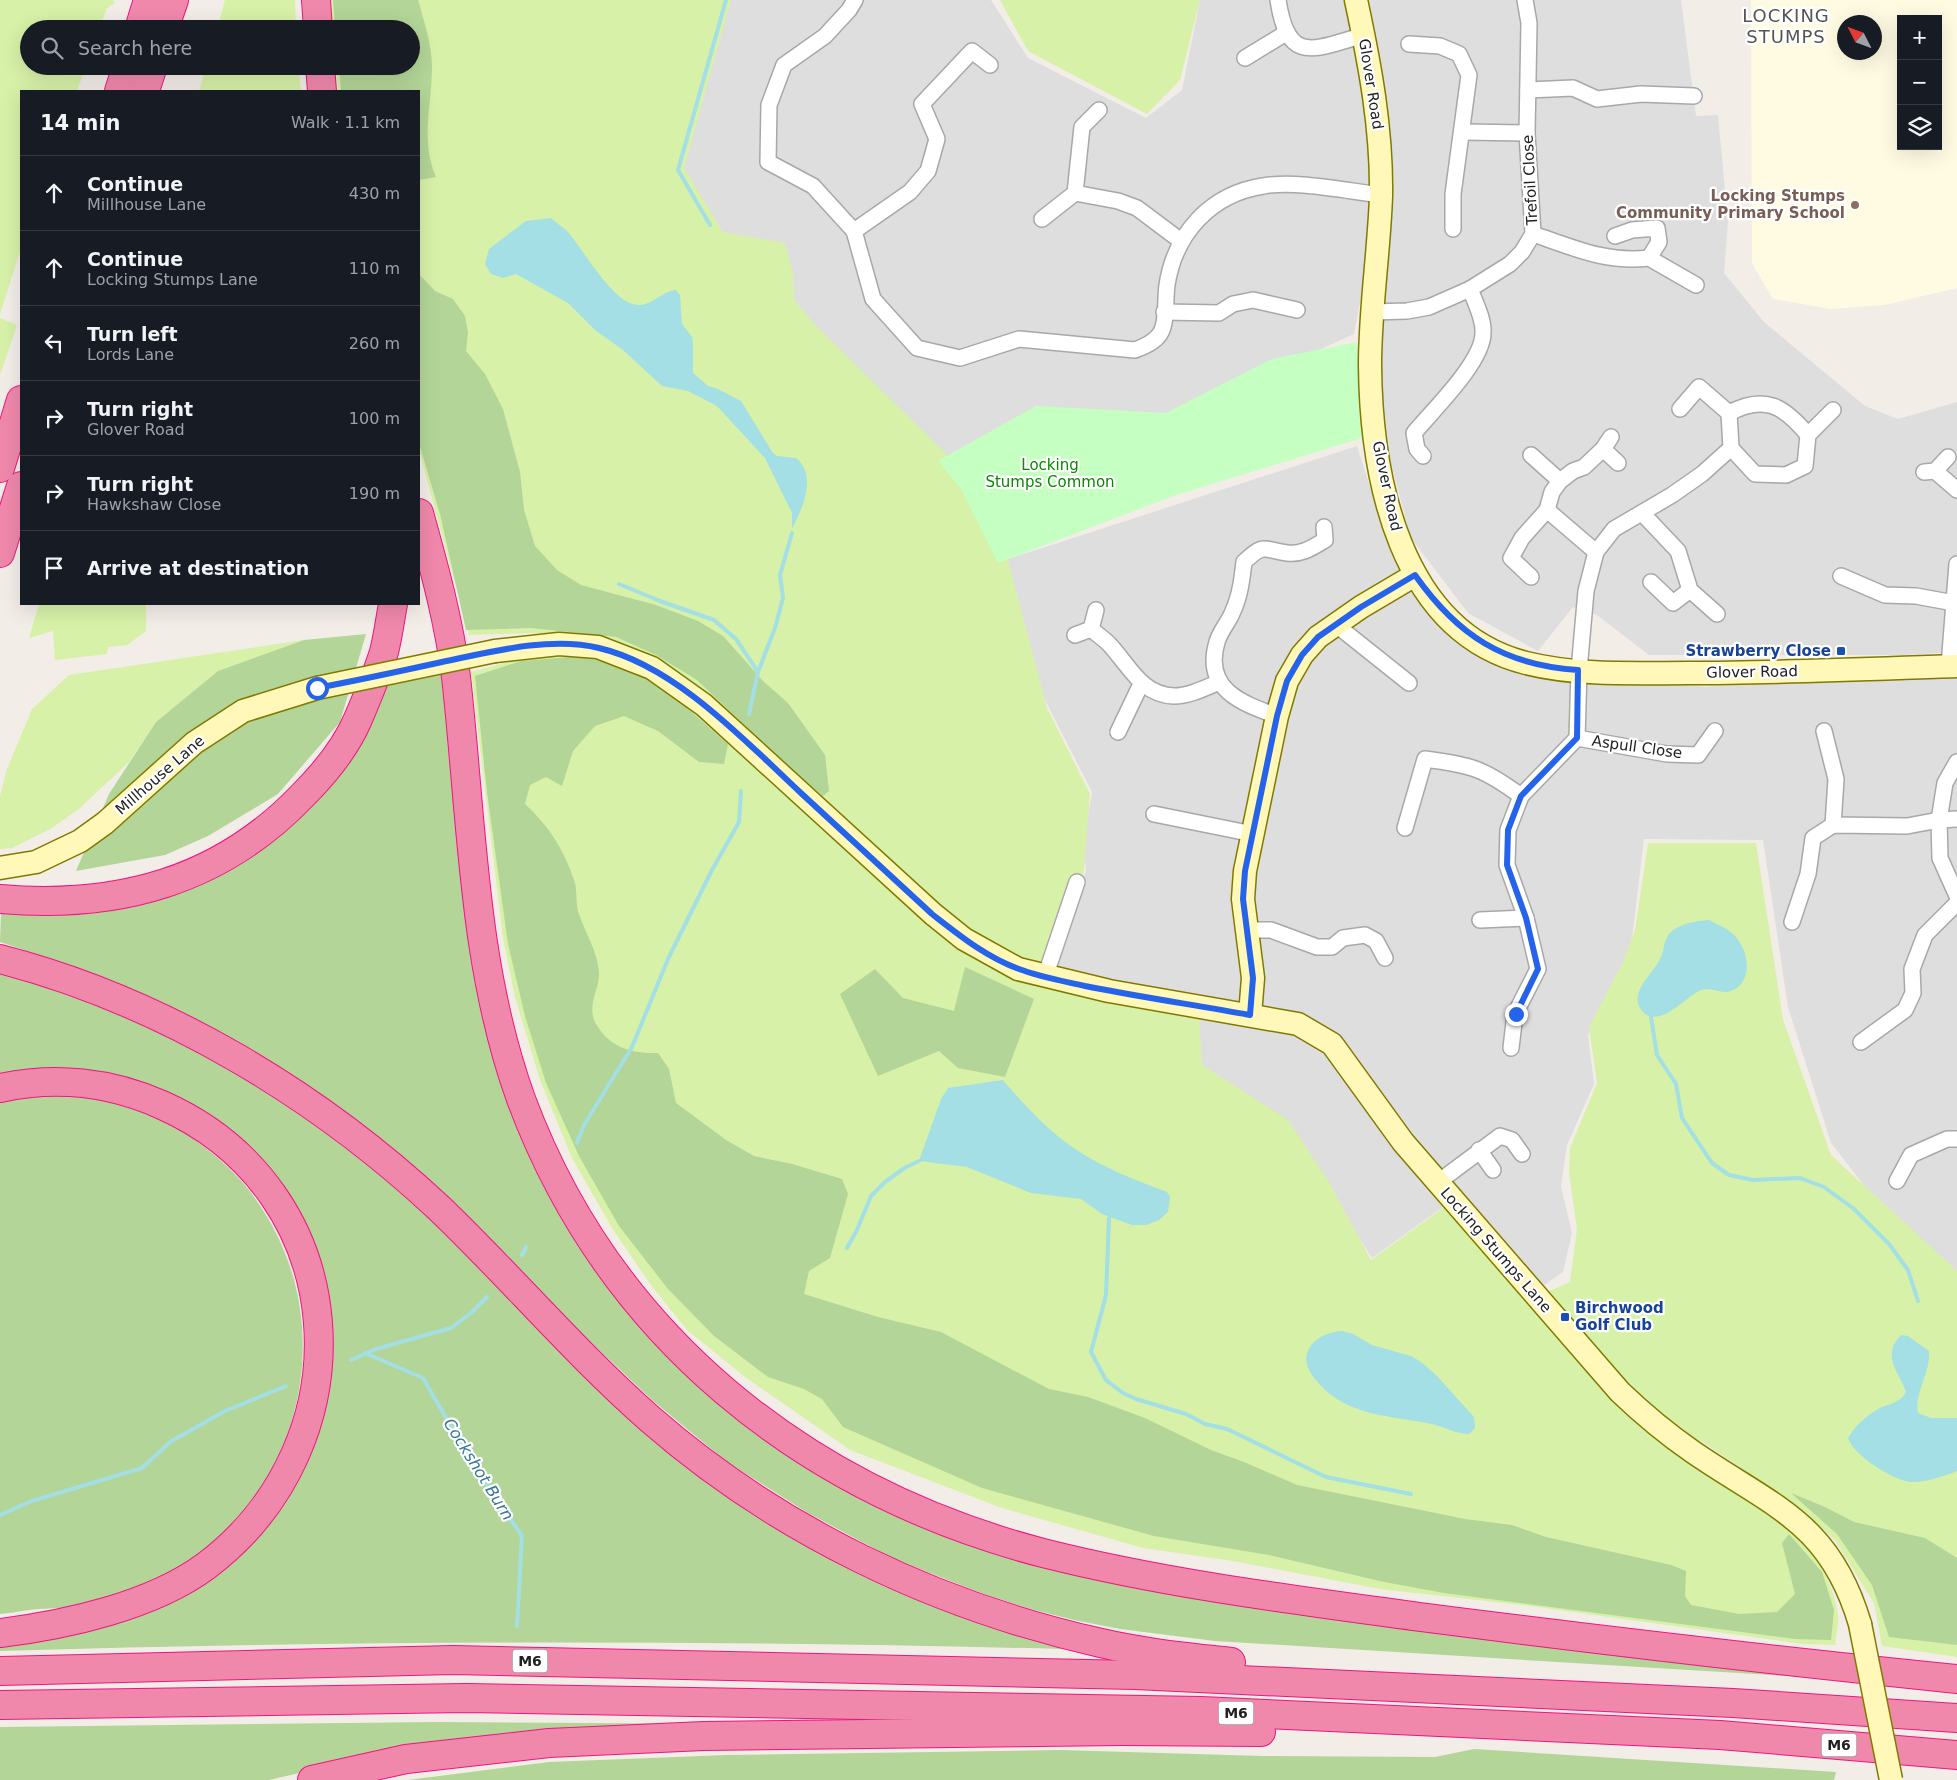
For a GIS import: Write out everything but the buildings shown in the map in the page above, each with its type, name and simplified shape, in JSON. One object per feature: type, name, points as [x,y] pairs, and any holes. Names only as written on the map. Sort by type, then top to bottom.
[{"type":"highway","points":[[142,20],[148,0]]},
{"type":"highway","points":[[167,20],[174,0]]},
{"type":"highway","points":[[316,0],[317,20]]},
{"type":"highway","points":[[119,90],[124,75]]},
{"type":"highway","points":[[145,90],[149,75]]},
{"type":"highway","points":[[321,75],[322,90]]},
{"type":"highway","points":[[0,451],[20,394]]},
{"type":"highway","points":[[0,468],[20,403]]},
{"type":"highway","points":[[0,553],[20,489]]},
{"type":"highway","points":[[420,516],[447,622],[455,675],[485,960],[503,1040],[521,1098],[554,1174],[590,1236],[623,1285],[660,1330],[706,1375],[747,1410],[807,1452],[851,1479],[930,1514],[1039,1552],[1103,1566],[1272,1596],[1518,1630],[1797,1663],[1957,1679]]},
{"type":"highway","points":[[0,899],[68,900],[114,896],[182,879],[218,862],[256,838],[293,806],[323,775],[357,721],[384,652],[393,605]]},
{"type":"highway","points":[[0,959],[75,982],[177,1025],[287,1088],[395,1169],[473,1242],[601,1373],[651,1420],[687,1448],[799,1527],[862,1560],[922,1587],[1040,1628],[1104,1644],[1163,1655],[1733,1702]]},
{"type":"highway","points":[[0,1088],[28,1082],[54,1082],[115,1088],[175,1111],[210,1131],[249,1166],[280,1206],[308,1270],[316,1299],[320,1343],[318,1379],[310,1418],[296,1454],[277,1492],[256,1520],[231,1545],[204,1567],[172,1586],[130,1604],[91,1617],[45,1627],[0,1633]]},
{"type":"highway","name":"M6","points":[[0,1671],[463,1660],[1259,1679],[1733,1702],[1957,1718]]},
{"type":"highway","name":"M6","points":[[0,1705],[466,1698],[1201,1711],[1720,1735],[1957,1755]]},
{"type":"highway","points":[[312,1780],[406,1759],[548,1743],[704,1736],[1122,1730],[1720,1735]]},
{"type":"street","points":[[855,0],[849,10],[825,36],[784,65],[769,105],[768,162],[813,186],[854,231],[872,299],[917,348],[960,358],[1019,339],[1135,350],[1148,346],[1158,337],[1163,328],[1167,284],[1182,241],[1194,222],[1208,209],[1242,190],[1265,185],[1287,185],[1381,194]]},
{"type":"street","points":[[1278,0],[1286,33],[1292,41],[1307,48],[1318,48],[1364,35]]},
{"type":"street","name":"Glover Road","points":[[1356,0],[1377,110],[1380,143],[1381,194],[1370,365],[1378,460],[1391,517],[1415,575],[1448,616],[1470,635],[1494,650],[1524,662],[1578,670],[1728,673],[1953,666]]},
{"type":"street","name":"Trefoil Close","points":[[1373,312],[1406,311],[1429,307],[1470,289],[1510,264],[1522,252],[1533,234],[1527,133],[1529,23],[1525,0]]},
{"type":"street","points":[[1245,58],[1286,33]]},
{"type":"street","points":[[1409,44],[1440,46],[1459,54],[1469,75],[1463,132],[1447,219]]},
{"type":"street","points":[[854,231],[910,192],[928,171],[937,139],[922,104],[972,50],[990,65]]},
{"type":"street","points":[[1528,90],[1573,88],[1597,98],[1641,94],[1694,96]]},
{"type":"street","points":[[1042,218],[1075,193],[1082,127],[1099,110]]},
{"type":"street","points":[[1463,132],[1527,133]]},
{"type":"street","points":[[1075,193],[1118,201],[1137,208],[1182,241]]},
{"type":"street","points":[[1614,236],[1632,230],[1657,228],[1659,242],[1649,258]]},
{"type":"street","points":[[1533,234],[1597,256],[1626,261],[1649,258],[1696,285]]},
{"type":"street","points":[[1423,456],[1417,449],[1408,429],[1466,372],[1481,342],[1482,325],[1470,289]]},
{"type":"street","points":[[1164,312],[1219,313],[1232,304],[1253,300],[1297,310]]},
{"type":"street","points":[[1680,408],[1699,387],[1729,413],[1731,448],[1755,474],[1786,476],[1805,466],[1808,435],[1833,410]]},
{"type":"street","points":[[1729,413],[1746,404],[1774,405],[1792,415],[1808,435]]},
{"type":"street","points":[[1531,576],[1511,558],[1522,538],[1547,510],[1552,492],[1560,481],[1572,471],[1584,467],[1607,443],[1618,463]]},
{"type":"street","points":[[1511,1048],[1516,1014],[1538,969],[1526,918],[1507,865],[1508,830],[1521,796],[1577,738],[1578,670],[1586,591],[1596,552],[1614,529],[1685,486],[1731,448]]},
{"type":"street","points":[[1531,455],[1560,481]]},
{"type":"street","points":[[1948,457],[1929,472],[1957,490]]},
{"type":"street","points":[[1547,510],[1596,552]]},
{"type":"street","points":[[1642,513],[1678,551],[1690,590],[1717,614]]},
{"type":"street","points":[[1277,716],[1247,705],[1231,696],[1218,682],[1215,660],[1217,642],[1234,612],[1242,585],[1244,562],[1256,551],[1268,547],[1288,554],[1305,552],[1324,540],[1324,527]]},
{"type":"street","points":[[1953,666],[1957,564]]},
{"type":"street","points":[[1250,1015],[1253,978],[1243,899],[1245,871],[1277,716],[1287,681],[1302,655],[1318,637],[1335,624],[1415,575]]},
{"type":"street","points":[[1841,576],[1884,595],[1916,596],[1954,603]]},
{"type":"street","points":[[1651,582],[1673,603],[1690,590]]},
{"type":"street","points":[[1091,629],[1096,610]]},
{"type":"street","points":[[1335,624],[1409,683]]},
{"type":"street","points":[[1091,629],[1109,644],[1141,684],[1156,692],[1174,696],[1192,693],[1218,682]]},
{"type":"street","points":[[1075,635],[1091,629]]},
{"type":"street","name":"Millhouse Lane","points":[[0,868],[36,862],[80,842],[105,823],[194,743],[243,711],[317,688],[495,650],[559,644],[598,647],[652,668],[704,705],[932,914],[964,939],[1018,969],[1045,977]]},
{"type":"street","points":[[1118,732],[1141,684]]},
{"type":"street","name":"Aspull Close","points":[[1577,738],[1667,754],[1698,755],[1715,731]]},
{"type":"street","points":[[1824,731],[1836,779],[1833,825]]},
{"type":"street","points":[[1405,828],[1424,759],[1467,764],[1493,775],[1521,796]]},
{"type":"street","points":[[1957,762],[1944,783],[1939,820],[1940,858],[1957,896]]},
{"type":"street","points":[[1154,814],[1252,834]]},
{"type":"street","points":[[1792,922],[1808,874],[1813,838],[1833,825],[1907,826],[1939,820],[1957,819]]},
{"type":"street","points":[[1045,977],[1077,882]]},
{"type":"street","points":[[1861,1042],[1905,1010],[1913,993],[1912,969],[1926,935],[1957,903]]},
{"type":"street","points":[[1480,920],[1526,918]]},
{"type":"street","points":[[1247,930],[1271,930],[1317,947],[1332,947],[1344,938],[1365,936],[1376,941],[1385,958]]},
{"type":"street","name":"Locking Stumps Lane","points":[[1045,977],[1109,991],[1298,1024],[1332,1044],[1403,1142],[1620,1392],[1654,1424],[1694,1453],[1795,1518],[1817,1540],[1843,1578],[1860,1624],[1891,1780]]},
{"type":"street","points":[[1437,1183],[1500,1136],[1512,1140],[1522,1154]]},
{"type":"street","points":[[1897,1181],[1911,1155],[1947,1139],[1957,1139]]},
{"type":"street","points":[[1479,1150],[1493,1170]]},
{"type":"shaded area","points":[[729,0],[991,0],[1028,58],[1146,118],[1182,90],[1200,0],[1346,0],[1371,151],[1365,276],[1354,334],[1164,421],[944,465],[789,304],[782,245],[720,232],[680,168]]},
{"type":"shaded area","points":[[1368,0],[1681,0],[1696,116],[1718,115],[1728,222],[1724,273],[1764,322],[1865,406],[1898,419],[1957,402],[1957,652],[1902,655],[1649,655],[1597,615],[1573,607],[1538,651],[1468,613],[1411,538],[1380,423],[1387,103]]},
{"type":"shaded area","name":"Locking Stumps Community Primary School","points":[[1751,0],[1957,0],[1957,288],[1885,305],[1831,309],[1773,299],[1752,263]]},
{"type":"shaded area","points":[[1357,446],[1393,558],[1450,634],[1527,668],[1705,687],[1836,677],[1957,672],[1957,1288],[1941,1284],[1831,1143],[1788,1007],[1763,840],[1644,839],[1630,955],[1588,1035],[1594,1084],[1567,1145],[1561,1186],[1572,1233],[1563,1272],[1524,1299],[1443,1207],[1372,1258],[1285,1123],[1199,1067],[1194,1015],[1058,967],[1086,870],[1083,845],[1092,792],[1044,698],[1002,561]]},
{"type":"green space","points":[[0,0],[113,0],[115,3],[107,8],[102,20],[20,20],[20,75],[83,75],[77,90],[20,90],[20,251],[0,314]]},
{"type":"green space","points":[[225,0],[295,0],[296,20],[219,20]]},
{"type":"green space","name":"Birchwood Golf Club","points":[[331,0],[731,0],[684,168],[723,232],[785,243],[793,274],[794,300],[820,330],[974,481],[996,515],[1047,708],[1090,794],[1084,870],[1061,947],[1054,984],[1199,1012],[1202,1065],[1288,1120],[1329,1182],[1371,1260],[1447,1205],[1531,1299],[1570,1282],[1577,1229],[1569,1172],[1570,1148],[1597,1083],[1589,1027],[1623,962],[1635,930],[1648,843],[1756,843],[1783,1020],[1831,1155],[1957,1271],[1957,1657],[1882,1646],[1874,1603],[1835,1540],[1793,1503],[1701,1441],[1684,1453],[1755,1501],[1779,1520],[1800,1540],[1817,1562],[1831,1587],[1838,1615],[1835,1645],[1803,1644],[1530,1606],[1380,1589],[1233,1561],[1143,1548],[1002,1508],[850,1450],[745,1377],[687,1330],[651,1285],[612,1228],[572,1158],[540,1080],[515,997],[503,938],[471,672],[532,655],[597,652],[658,679],[831,807],[769,749],[682,675],[611,638],[532,633],[469,635],[420,454],[420,90],[338,90],[337,75],[420,75],[420,20],[332,20]]},
{"type":"green space","points":[[333,0],[418,0],[432,59],[428,136],[431,163],[436,177],[420,180],[420,90],[341,90],[340,75],[420,75],[420,20],[334,20]]},
{"type":"green space","points":[[1000,0],[1200,0],[1180,80],[1147,114],[1028,51]]},
{"type":"green space","points":[[203,75],[299,75],[301,90],[199,90]]},
{"type":"green space","points":[[420,275],[435,291],[453,299],[465,316],[468,333],[466,351],[485,374],[503,409],[520,472],[524,510],[535,546],[557,570],[581,585],[656,605],[698,621],[723,636],[764,682],[788,703],[825,755],[829,791],[823,796],[781,760],[697,680],[656,655],[616,637],[531,628],[466,630],[440,514],[420,446]]},
{"type":"green space","points":[[0,318],[17,325],[0,375]]},
{"type":"green space","name":"Locking Stumps Common","points":[[1357,342],[1362,438],[1173,496],[998,563],[961,489],[938,461],[1036,406],[1166,413],[1272,359]]},
{"type":"green space","points":[[39,605],[146,605],[146,631],[127,645],[108,647],[107,654],[55,660],[53,631],[29,638]]},
{"type":"green space","points":[[366,634],[340,722],[278,794],[208,836],[165,855],[76,871],[109,794],[156,722],[218,671],[304,640]]},
{"type":"green space","points":[[304,640],[218,671],[156,722],[129,762],[80,808],[52,828],[12,848],[0,849],[0,796],[7,769],[32,709],[69,675]]},
{"type":"green space","points":[[594,655],[656,681],[728,744],[724,764],[699,762],[658,731],[624,716],[595,726],[573,751],[562,786],[546,777],[530,785],[525,804],[534,812],[555,839],[566,859],[575,884],[579,914],[596,957],[599,979],[592,1006],[594,1020],[603,1034],[616,1045],[632,1051],[658,1053],[669,1069],[676,1103],[726,1140],[754,1156],[792,1164],[842,1179],[848,1194],[830,1258],[809,1271],[804,1294],[878,1317],[941,1332],[1049,1389],[1088,1397],[1145,1418],[1211,1450],[1297,1485],[1465,1519],[1512,1525],[1546,1537],[1671,1565],[1686,1571],[1685,1596],[1691,1605],[1739,1614],[1777,1612],[1795,1594],[1782,1543],[1789,1534],[1822,1572],[1834,1610],[1831,1640],[1795,1639],[1444,1593],[1384,1582],[1269,1555],[1154,1536],[982,1488],[843,1427],[822,1399],[804,1389],[768,1377],[714,1336],[668,1289],[619,1226],[579,1156],[546,1083],[525,1016],[508,944],[487,792],[475,676],[521,661]]},
{"type":"green space","points":[[445,674],[451,777],[463,880],[516,1118],[697,1376],[998,1546],[1853,1680],[1215,1641],[1120,1629],[1027,1608],[981,1593],[892,1558],[808,1513],[727,1462],[652,1400],[580,1332],[443,1193],[158,1002],[78,968],[0,942],[1,912],[50,916],[100,912],[148,903],[218,876],[386,686]]},
{"type":"green space","points":[[0,967],[64,986],[228,1061],[412,1194],[650,1429],[1018,1635],[1063,1649],[532,1642],[133,1647],[0,1651],[0,1640],[123,1620],[288,1487],[317,1277],[209,1121],[0,1076]]},
{"type":"green space","points":[[965,967],[1034,999],[1005,1077],[958,1068],[939,1051],[878,1076],[840,994],[875,969],[903,998],[954,1011]]},
{"type":"green space","points":[[42,1094],[114,1101],[142,1110],[180,1130],[225,1164],[244,1184],[276,1234],[296,1287],[303,1341],[298,1396],[282,1448],[255,1497],[218,1540],[171,1575],[106,1599],[74,1607],[0,1614],[0,1099]]},
{"type":"green space","points":[[1791,1493],[1854,1522],[1925,1538],[1957,1558],[1957,1645],[1889,1637],[1872,1585],[1837,1534]]},
{"type":"green space","points":[[437,1722],[745,1724],[321,1768],[269,1780],[0,1780],[0,1727]]},
{"type":"green space","points":[[1474,1749],[1836,1772],[1834,1780],[408,1780],[549,1762],[727,1755],[1060,1750],[1263,1756],[1435,1757]]},
{"type":"water","points":[[551,218],[566,230],[608,285],[627,302],[643,305],[676,290],[680,295],[682,324],[692,337],[693,373],[708,386],[741,401],[773,453],[777,456],[796,458],[803,465],[807,483],[806,493],[792,529],[792,513],[765,458],[717,406],[688,391],[662,386],[623,350],[595,330],[568,303],[516,274],[503,278],[491,274],[485,264],[489,249],[526,221]]},
{"type":"water","points":[[1709,920],[1730,931],[1740,942],[1744,950],[1747,966],[1743,981],[1738,987],[1727,992],[1709,989],[1701,990],[1663,1015],[1654,1017],[1647,1015],[1640,1008],[1638,995],[1644,981],[1661,957],[1668,935],[1683,925]]},
{"type":"water","points":[[1003,1080],[1037,1117],[1075,1149],[1108,1168],[1167,1192],[1170,1197],[1168,1212],[1159,1220],[1146,1225],[1132,1225],[1102,1214],[1081,1199],[1031,1193],[967,1167],[919,1161],[941,1099],[948,1088]]},
{"type":"water","points":[[1342,1331],[1353,1334],[1372,1345],[1411,1356],[1421,1362],[1436,1375],[1474,1417],[1475,1428],[1469,1434],[1464,1434],[1432,1424],[1384,1416],[1354,1408],[1340,1401],[1315,1379],[1307,1366],[1306,1358],[1310,1346],[1318,1339],[1327,1334]]},
{"type":"water","points":[[1901,1335],[1908,1336],[1929,1351],[1928,1367],[1918,1398],[1918,1413],[1931,1418],[1957,1418],[1957,1471],[1941,1477],[1922,1481],[1904,1481],[1875,1466],[1851,1445],[1848,1438],[1866,1417],[1904,1396],[1906,1392],[1893,1364],[1892,1357],[1892,1350]]},
{"type":"waterway","points":[[710,225],[678,170],[726,0]]},
{"type":"waterway","points":[[749,714],[758,672],[775,628],[783,598],[780,575],[792,533]]},
{"type":"waterway","points":[[619,584],[714,620],[736,639],[758,672]]},
{"type":"waterway","points":[[577,1143],[584,1125],[632,1047],[668,959],[712,870],[739,822],[741,791]]},
{"type":"waterway","points":[[1651,1017],[1657,1055],[1676,1084],[1682,1118],[1712,1163],[1729,1175],[1753,1180],[1800,1178],[1824,1187],[1854,1209],[1889,1244],[1908,1270],[1918,1301]]},
{"type":"waterway","points":[[847,1248],[857,1230],[871,1196],[885,1182],[906,1167],[919,1161]]},
{"type":"waterway","points":[[1109,1218],[1106,1295],[1091,1352],[1106,1380],[1123,1393],[1136,1399],[1186,1414],[1205,1424],[1227,1429],[1326,1477],[1411,1494]]},
{"type":"waterway","points":[[522,1255],[526,1247]]},
{"type":"waterway","points":[[351,1360],[376,1349],[451,1328],[471,1313],[487,1297]]},
{"type":"waterway","name":"Cockshot Burn","points":[[365,1353],[423,1378],[471,1461],[522,1536],[517,1626]]},
{"type":"waterway","name":"Cockshot Burn","points":[[0,1515],[32,1501],[142,1468],[170,1442],[225,1411],[286,1386]]},
{"type":"place","name":"Locking Stumps Community Primary School","points":[[1855,205]]},
{"type":"place","name":"Strawberry Close","points":[[1841,651]]},
{"type":"place","name":"Birchwood Golf Club","points":[[1565,1317]]},
{"type":"district","name":"LOCKING STUMPS","points":[[1786,26]]},
{"type":"route","points":[[317,688],[495,650],[528,646],[559,644],[598,647],[624,656],[652,668],[704,705],[932,914],[964,939],[992,956],[1018,969],[1045,977],[1109,991],[1250,1015],[1253,978],[1243,899],[1245,871],[1277,716],[1287,681],[1302,655],[1318,637],[1361,607],[1415,575],[1430,597],[1448,616],[1470,635],[1494,650],[1524,662],[1558,669],[1578,670],[1577,738],[1521,796],[1508,830],[1507,865],[1526,918],[1538,969],[1516,1014]]}]
